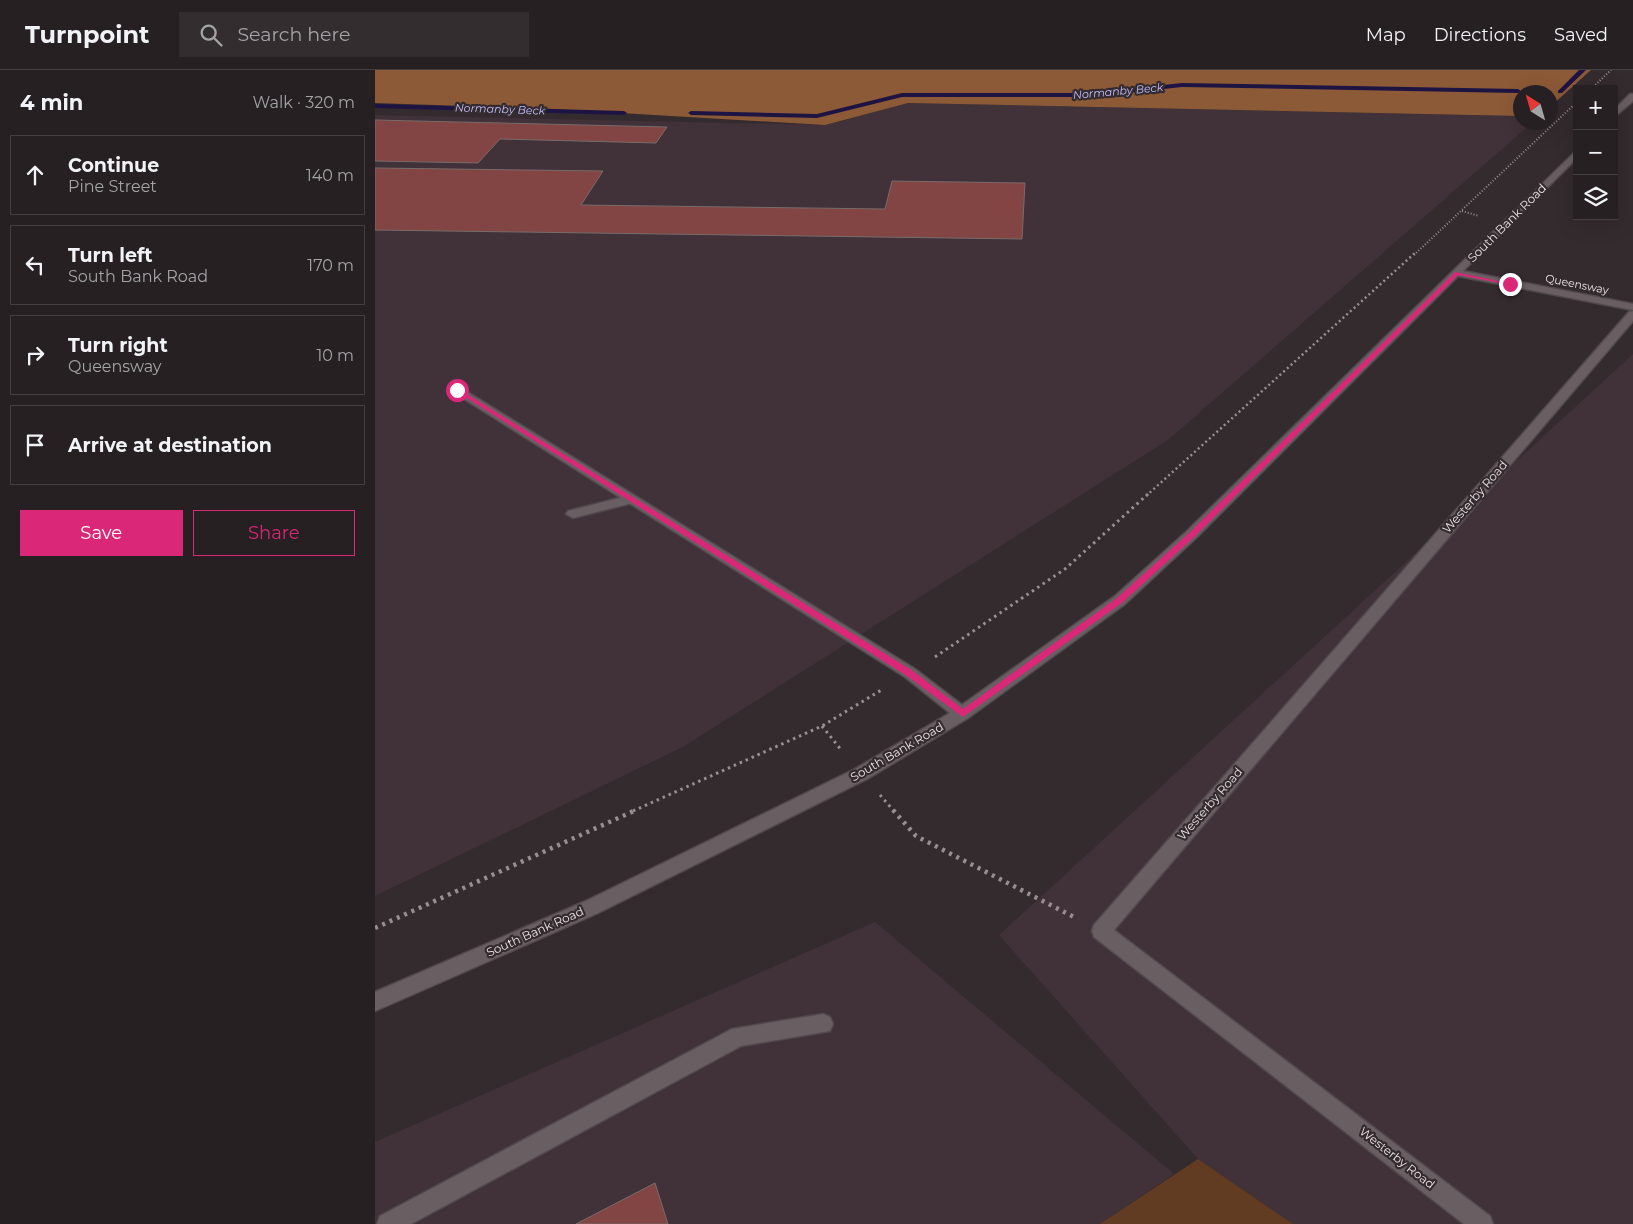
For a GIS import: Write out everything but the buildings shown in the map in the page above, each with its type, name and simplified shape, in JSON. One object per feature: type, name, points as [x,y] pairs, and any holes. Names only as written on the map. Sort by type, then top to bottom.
[{"type":"street","points":[[1618,111],[1633,96]]},
{"type":"street","name":"South Bank Road","points":[[375,1002],[592,907],[861,774],[963,714],[1120,600],[1191,535],[1573,157]]},
{"type":"street","name":"Queensway","points":[[1457,273],[1633,308]]},
{"type":"street","name":"Westerby Road","points":[[1482,1224],[1101,931],[1633,314]]},
{"type":"street","points":[[457,390],[910,673],[963,714]]},
{"type":"street","points":[[573,514],[631,499]]},
{"type":"street","points":[[388,1224],[739,1036],[823,1024]]},
{"type":"path","points":[[1595,85],[1611,70]]},
{"type":"path","points":[[375,928],[822,726],[910,673],[1065,569],[1462,211],[1573,106]]},
{"type":"path","points":[[822,726],[861,774],[916,836],[1101,931]]},
{"type":"shaded area","points":[[375,70],[1591,70],[1558,100],[1558,85],[1513,85],[1513,116],[908,103],[825,125],[553,109],[375,103]]},
{"type":"shaded area","points":[[908,103],[1513,116],[1513,130],[1524,130],[1168,440],[683,747],[375,896],[375,115],[825,125]]},
{"type":"shaded area","points":[[1633,354],[1633,1224],[1293,1224],[1198,1159],[999,935]]},
{"type":"shaded area","points":[[875,922],[1174,1174],[1100,1224],[375,1224],[375,1142]]},
{"type":"shaded area","points":[[1198,1159],[1293,1224],[1100,1224]]},
{"type":"waterway","points":[[1560,92],[1583,70]]},
{"type":"waterway","name":"Normanby Beck","points":[[691,113],[817,116],[902,95],[1090,95],[1182,85],[1513,91]]},
{"type":"waterway","name":"Normanby Beck","points":[[375,106],[624,113]]},
{"type":"route","points":[[457,390],[910,673],[963,714],[1120,600],[1191,535],[1457,273],[1510,284]]}]
